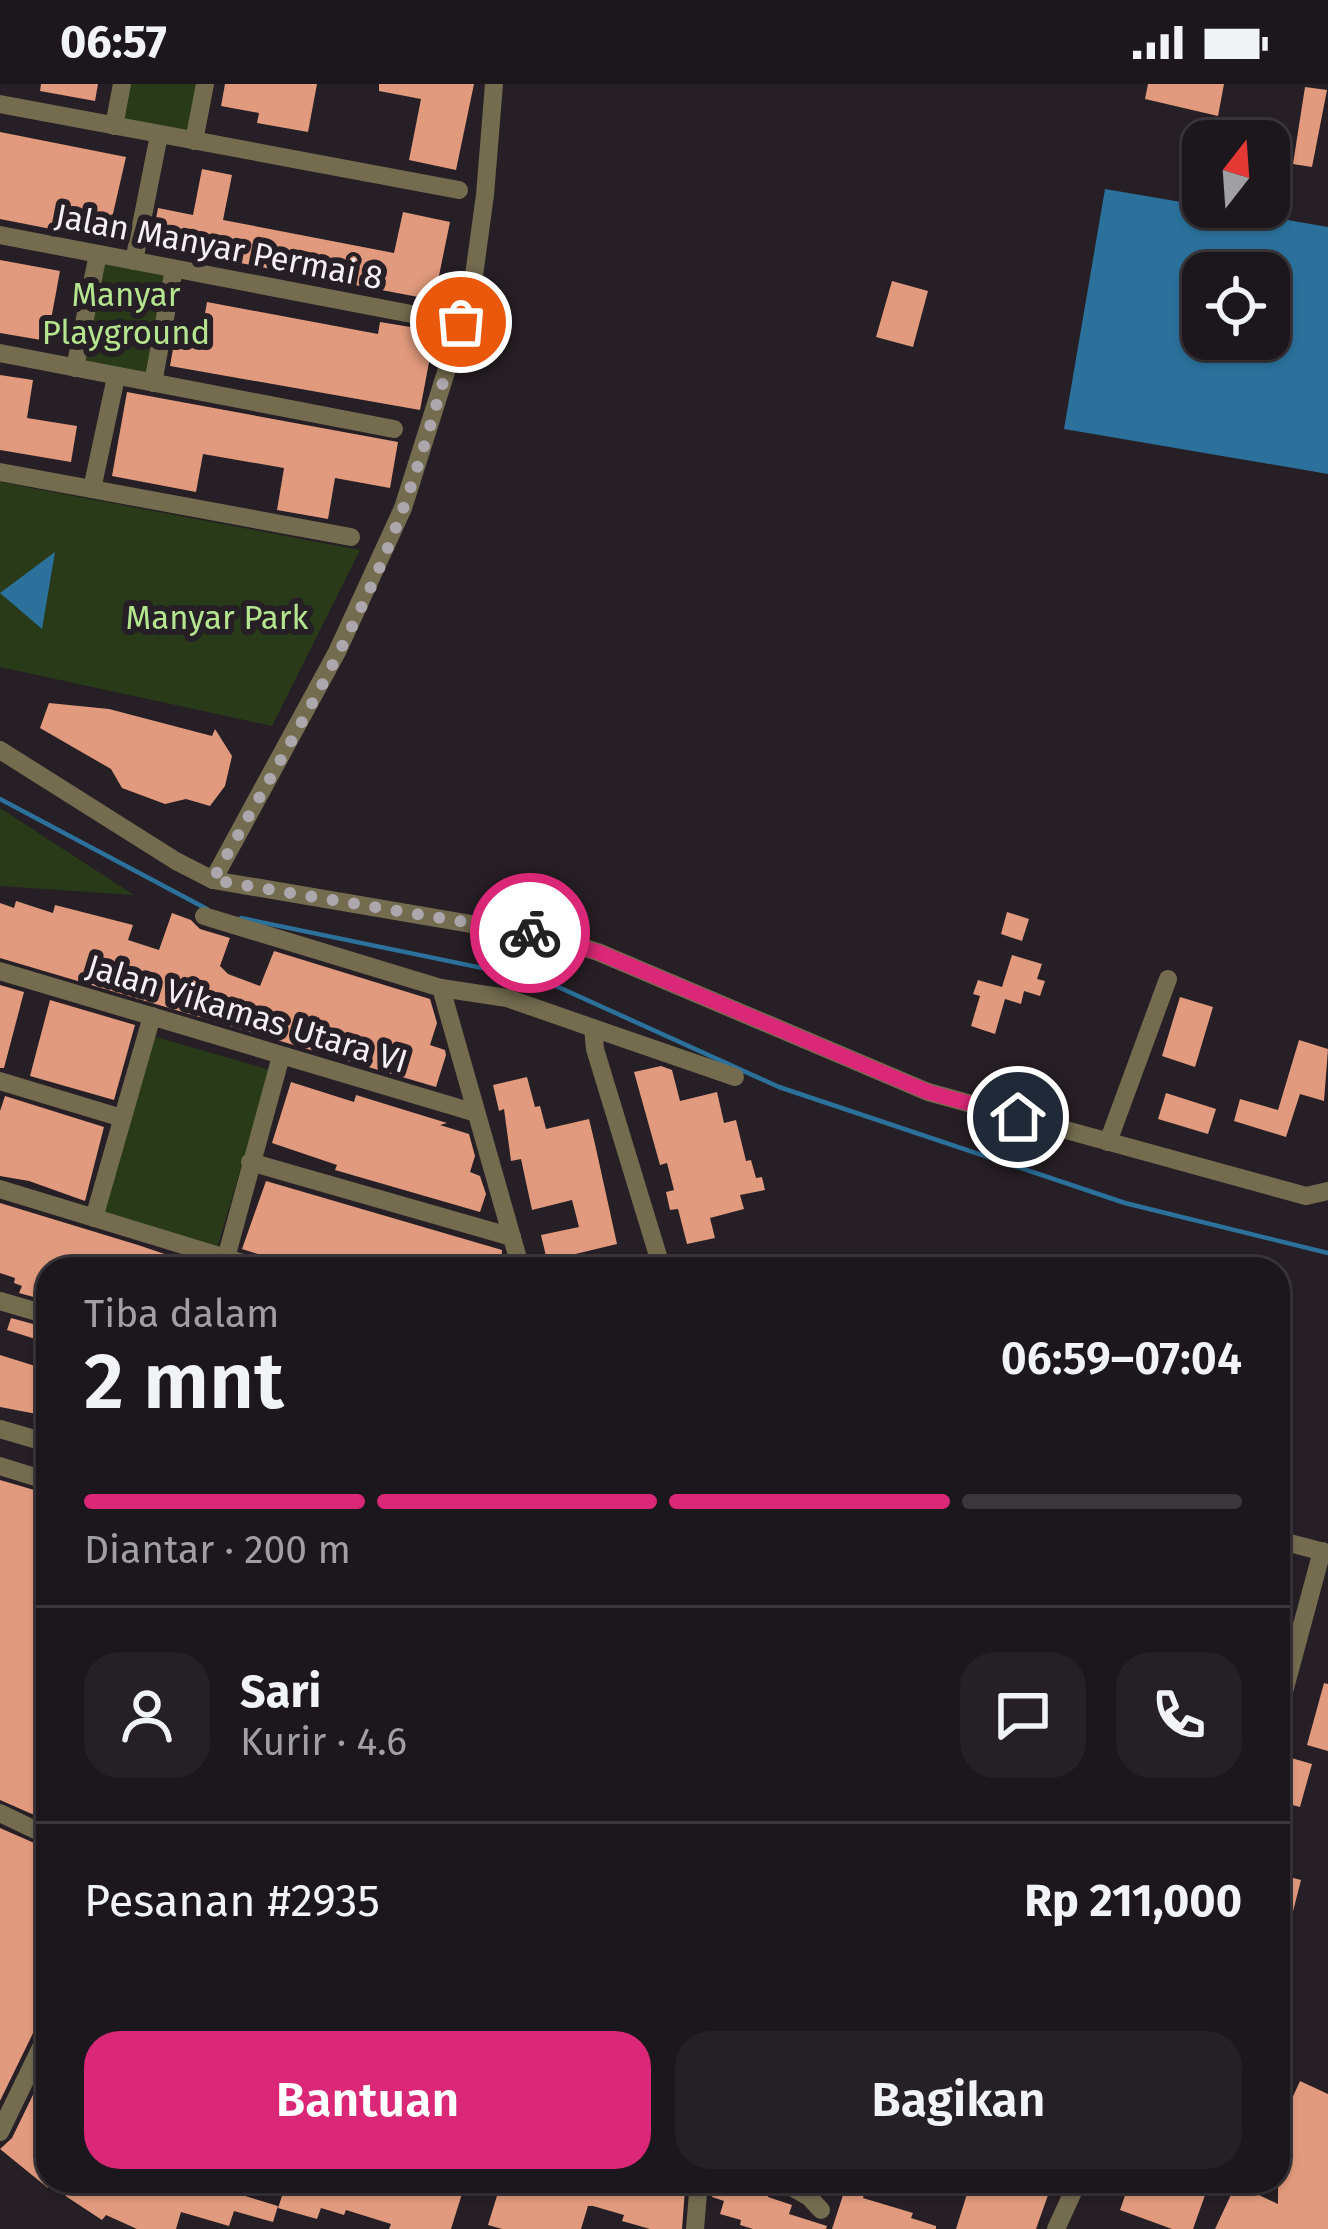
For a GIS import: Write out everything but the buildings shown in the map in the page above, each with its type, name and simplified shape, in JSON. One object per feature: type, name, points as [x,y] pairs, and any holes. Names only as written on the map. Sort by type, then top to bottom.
[{"type":"street","points":[[114,126],[122,84]]},
{"type":"street","points":[[194,141],[205,84]]},
{"type":"street","points":[[213,880],[337,652],[404,508],[472,290],[494,84]]},
{"type":"street","points":[[0,104],[459,190]]},
{"type":"street","points":[[134,261],[159,135]]},
{"type":"street","name":"Jalan Manyar Permai 8","points":[[0,235],[427,317]]},
{"type":"street","points":[[75,368],[98,254]]},
{"type":"street","points":[[153,383],[174,269]]},
{"type":"street","points":[[0,353],[394,429]]},
{"type":"street","points":[[92,489],[116,377]]},
{"type":"street","points":[[0,472],[352,537]]},
{"type":"street","points":[[0,750],[213,880],[554,938],[598,952],[928,1092],[1306,1196],[1328,1191]]},
{"type":"street","points":[[204,916],[441,988],[507,998],[735,1077]]},
{"type":"street","name":"Jalan Vikamas Utara VI","points":[[0,971],[476,1113]]},
{"type":"street","points":[[1108,1142],[1168,980]]},
{"type":"street","points":[[441,988],[518,1257]]},
{"type":"street","points":[[94,1218],[152,1016]]},
{"type":"street","points":[[593,1028],[658,1257]]},
{"type":"street","points":[[226,1257],[281,1056]]},
{"type":"street","points":[[0,1082],[122,1118]]},
{"type":"street","points":[[250,1162],[512,1238]]},
{"type":"street","points":[[0,1190],[223,1257]]},
{"type":"street","points":[[0,1301],[36,1312]]},
{"type":"street","points":[[0,1429],[36,1440]]},
{"type":"street","points":[[0,1466],[36,1477]]},
{"type":"street","points":[[1290,1543],[1325,1552],[1290,1668]]},
{"type":"street","points":[[0,1813],[36,1831]]},
{"type":"street","points":[[0,2132],[36,2058]]},
{"type":"street","points":[[699,2193],[700,2228]]},
{"type":"street","points":[[802,2193],[821,2210]]},
{"type":"street","points":[[1056,2229],[1072,2193]]},
{"type":"green space","points":[[122,84],[205,84],[194,141],[114,126]]},
{"type":"green space","name":"Manyar Playground","points":[[101,258],[170,272],[150,378],[85,365]]},
{"type":"green space","name":"Manyar Park","points":[[0,482],[360,550],[272,726],[0,667]]},
{"type":"green space","points":[[0,808],[134,895],[0,886]]},
{"type":"green space","points":[[153,1036],[270,1070],[216,1252],[100,1218]]},
{"type":"water","points":[[1105,189],[1182,202],[1182,228],[1290,228],[1290,221],[1328,227],[1328,474],[1064,429]]},
{"type":"water","points":[[55,552],[42,629],[0,593]]},
{"type":"waterway","points":[[0,799],[207,909]]},
{"type":"waterway","points":[[241,918],[545,981],[779,1087],[1125,1203],[1328,1253]]},
{"type":"way so far","points":[[461,322],[404,508],[378,567],[213,880],[530,933]]},
{"type":"route","points":[[530,933],[598,952],[928,1092],[1018,1117]]}]
